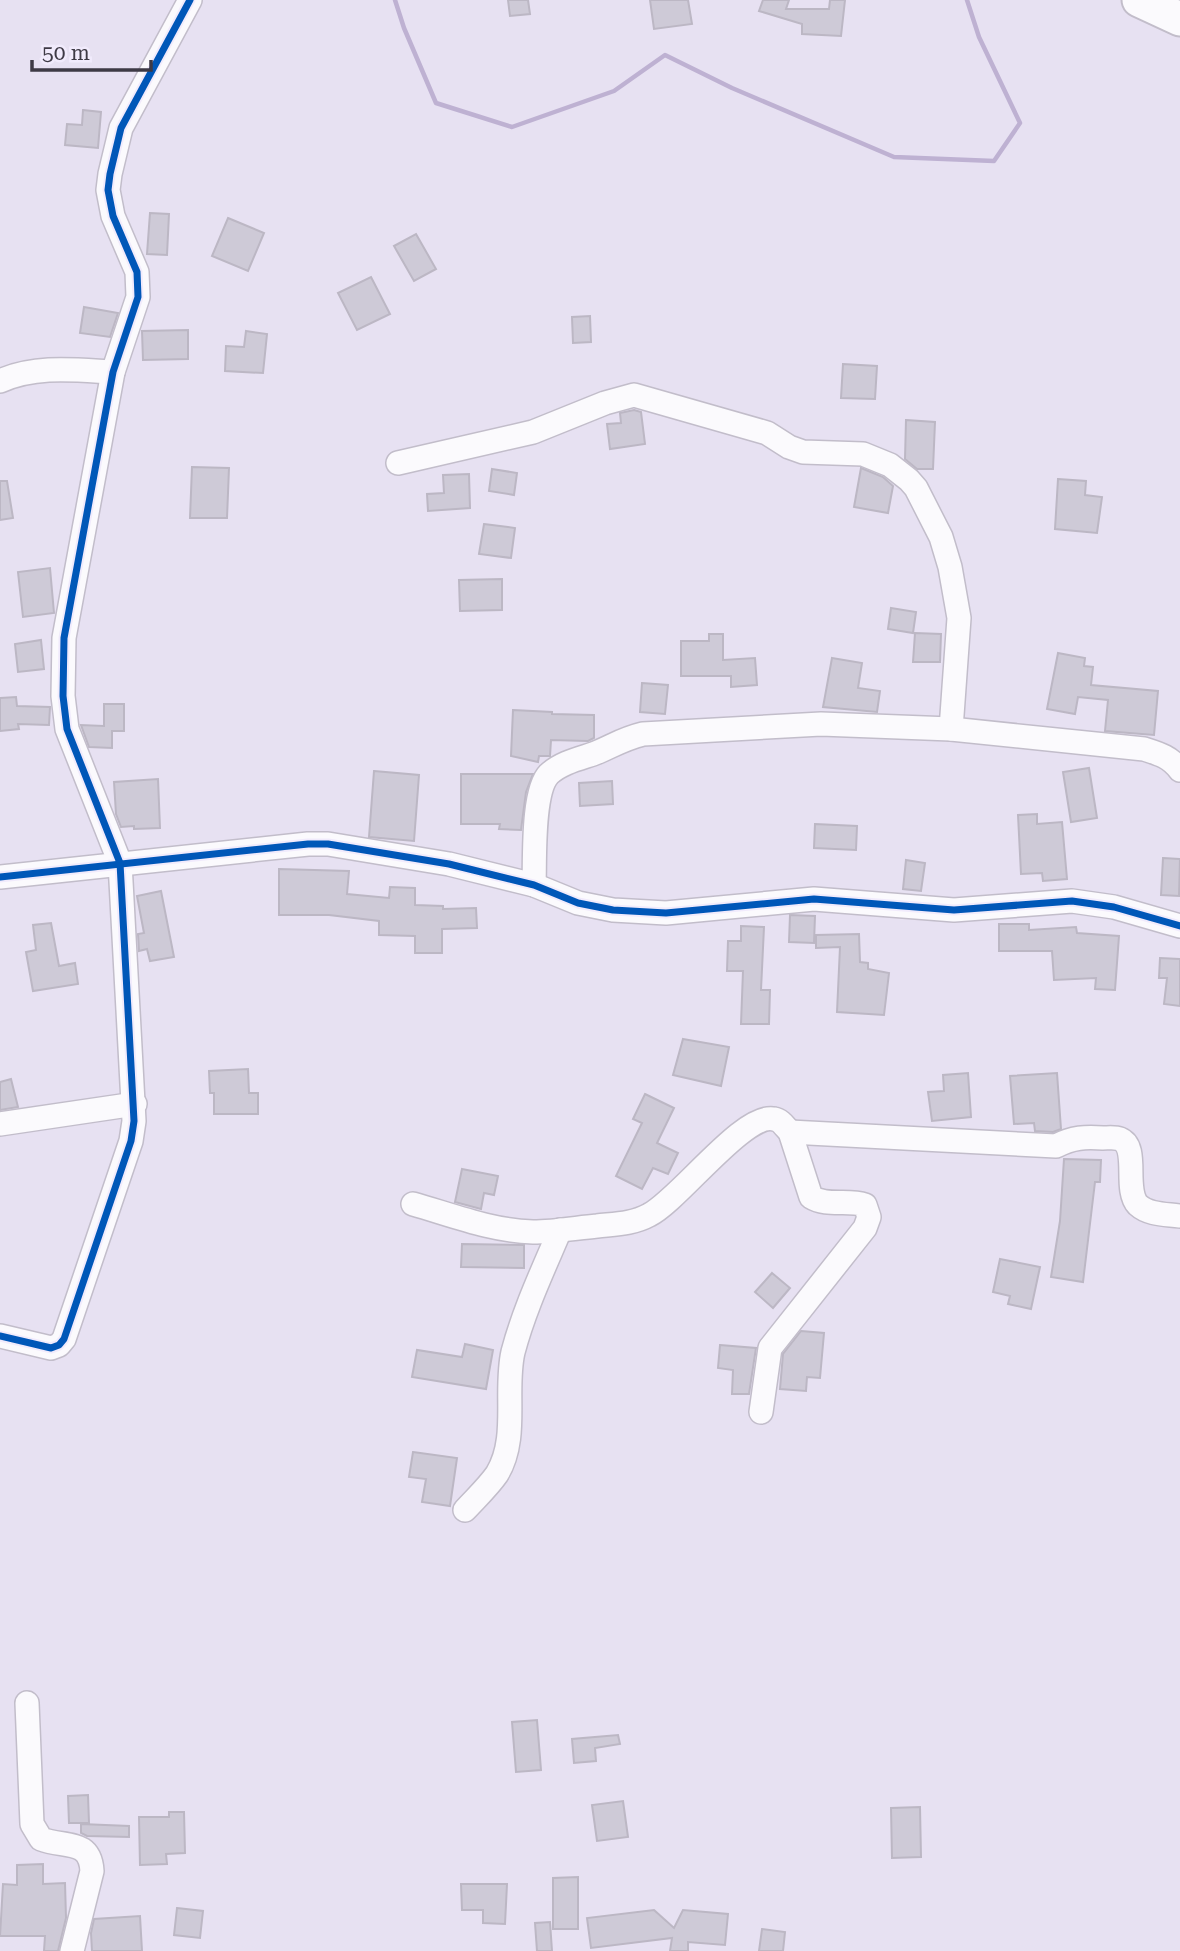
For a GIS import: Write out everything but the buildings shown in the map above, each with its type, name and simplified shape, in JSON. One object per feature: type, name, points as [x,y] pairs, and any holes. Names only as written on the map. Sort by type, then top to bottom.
[{"type":"highway","points":[[1139,0],[1180,19]]},
{"type":"street","points":[[0,1336],[51,1348],[64,1339],[131,1141],[135,1104],[120,863],[67,729],[63,696],[64,638],[113,372],[138,297],[137,272],[113,216],[108,190],[110,174],[121,128],[190,0]]},
{"type":"street","points":[[0,381],[32,371],[57,369],[113,372]]},
{"type":"street","points":[[398,463],[533,432],[605,403],[634,395],[767,433],[789,447],[803,452],[856,453],[890,465],[916,488],[941,537],[950,566],[959,618],[951,729]]},
{"type":"street","points":[[534,885],[539,801],[541,787],[547,776],[558,767],[596,753],[617,741],[643,734],[821,724],[951,729],[1144,749],[1162,754],[1180,770]]},
{"type":"street","points":[[0,877],[328,844],[449,863],[534,885],[578,903],[613,910],[666,913],[814,899],[954,910],[1072,901],[1114,907],[1180,926]]},
{"type":"street","points":[[0,1124],[135,1104]]},
{"type":"street","points":[[413,1203],[492,1226],[534,1232],[635,1221],[651,1214],[741,1131],[754,1123],[774,1119],[783,1124],[790,1132],[811,1197],[824,1202],[865,1205],[869,1217],[865,1228],[770,1348],[761,1412]]},
{"type":"street","points":[[790,1132],[1056,1146],[1074,1137],[1119,1139],[1126,1145],[1129,1153],[1130,1189],[1137,1203],[1147,1211],[1180,1216]]},
{"type":"street","points":[[465,1510],[490,1483],[505,1456],[509,1437],[513,1354],[520,1329],[559,1230]]},
{"type":"street","points":[[27,1703],[32,1824],[41,1839],[82,1849],[91,1862],[92,1871],[72,1951]]},
{"type":"waterway","points":[[395,0],[436,103],[512,127],[614,91],[665,55],[732,88],[894,157],[994,161],[1020,123],[979,37],[967,0]]},
{"type":"cycle path","points":[[0,1336],[51,1348],[64,1339],[131,1141],[134,1121],[120,863],[67,729],[63,696],[64,638],[113,372],[138,297],[137,272],[113,216],[108,190],[110,174],[121,128],[190,0]]},
{"type":"cycle path","points":[[0,877],[328,844],[449,864],[534,885],[578,903],[613,910],[666,913],[814,899],[954,910],[1072,901],[1114,907],[1180,926]]}]
